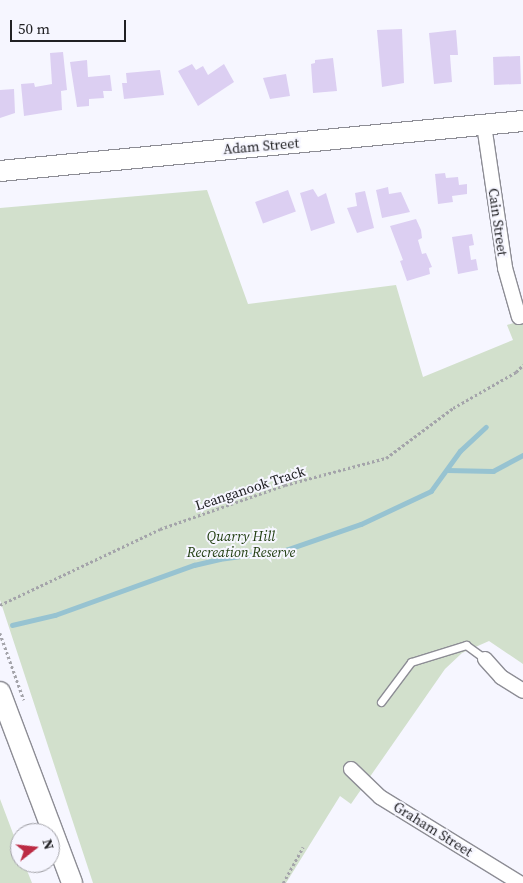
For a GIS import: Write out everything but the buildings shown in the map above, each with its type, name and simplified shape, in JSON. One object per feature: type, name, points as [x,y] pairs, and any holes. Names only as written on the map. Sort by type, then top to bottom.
[{"type":"main road","name":"Adam Street","points":[[0,171],[523,122]]},
{"type":"main road","points":[[0,692],[72,883]]},
{"type":"street","name":"Cain Street","points":[[484,125],[505,268],[519,316]]},
{"type":"street","points":[[485,659],[501,677],[523,691]]},
{"type":"street","name":"Graham Street","points":[[351,768],[380,797],[520,883]]},
{"type":"lane","points":[[381,702],[410,662],[466,645],[485,659]]},
{"type":"path","name":"Leanganook Track","points":[[0,605],[10,598],[160,529],[284,485],[386,458],[453,408],[516,372],[523,364]]},
{"type":"path","points":[[283,883],[303,847]]},
{"type":"green space","name":"Quarry Hill Recreation Reserve","points":[[207,190],[248,304],[396,285],[423,377],[513,340],[507,325],[523,320],[523,664],[489,641],[462,653],[445,669],[351,804],[340,796],[286,883],[93,883],[0,600],[0,208]]},
{"type":"green space","points":[[0,799],[10,826],[10,873],[28,873],[32,883],[0,883]]},
{"type":"waterway","points":[[12,625],[55,615],[194,565],[219,559],[286,550],[361,524],[431,491],[460,451],[486,427]]},
{"type":"waterway","points":[[447,470],[493,471],[523,455]]}]
